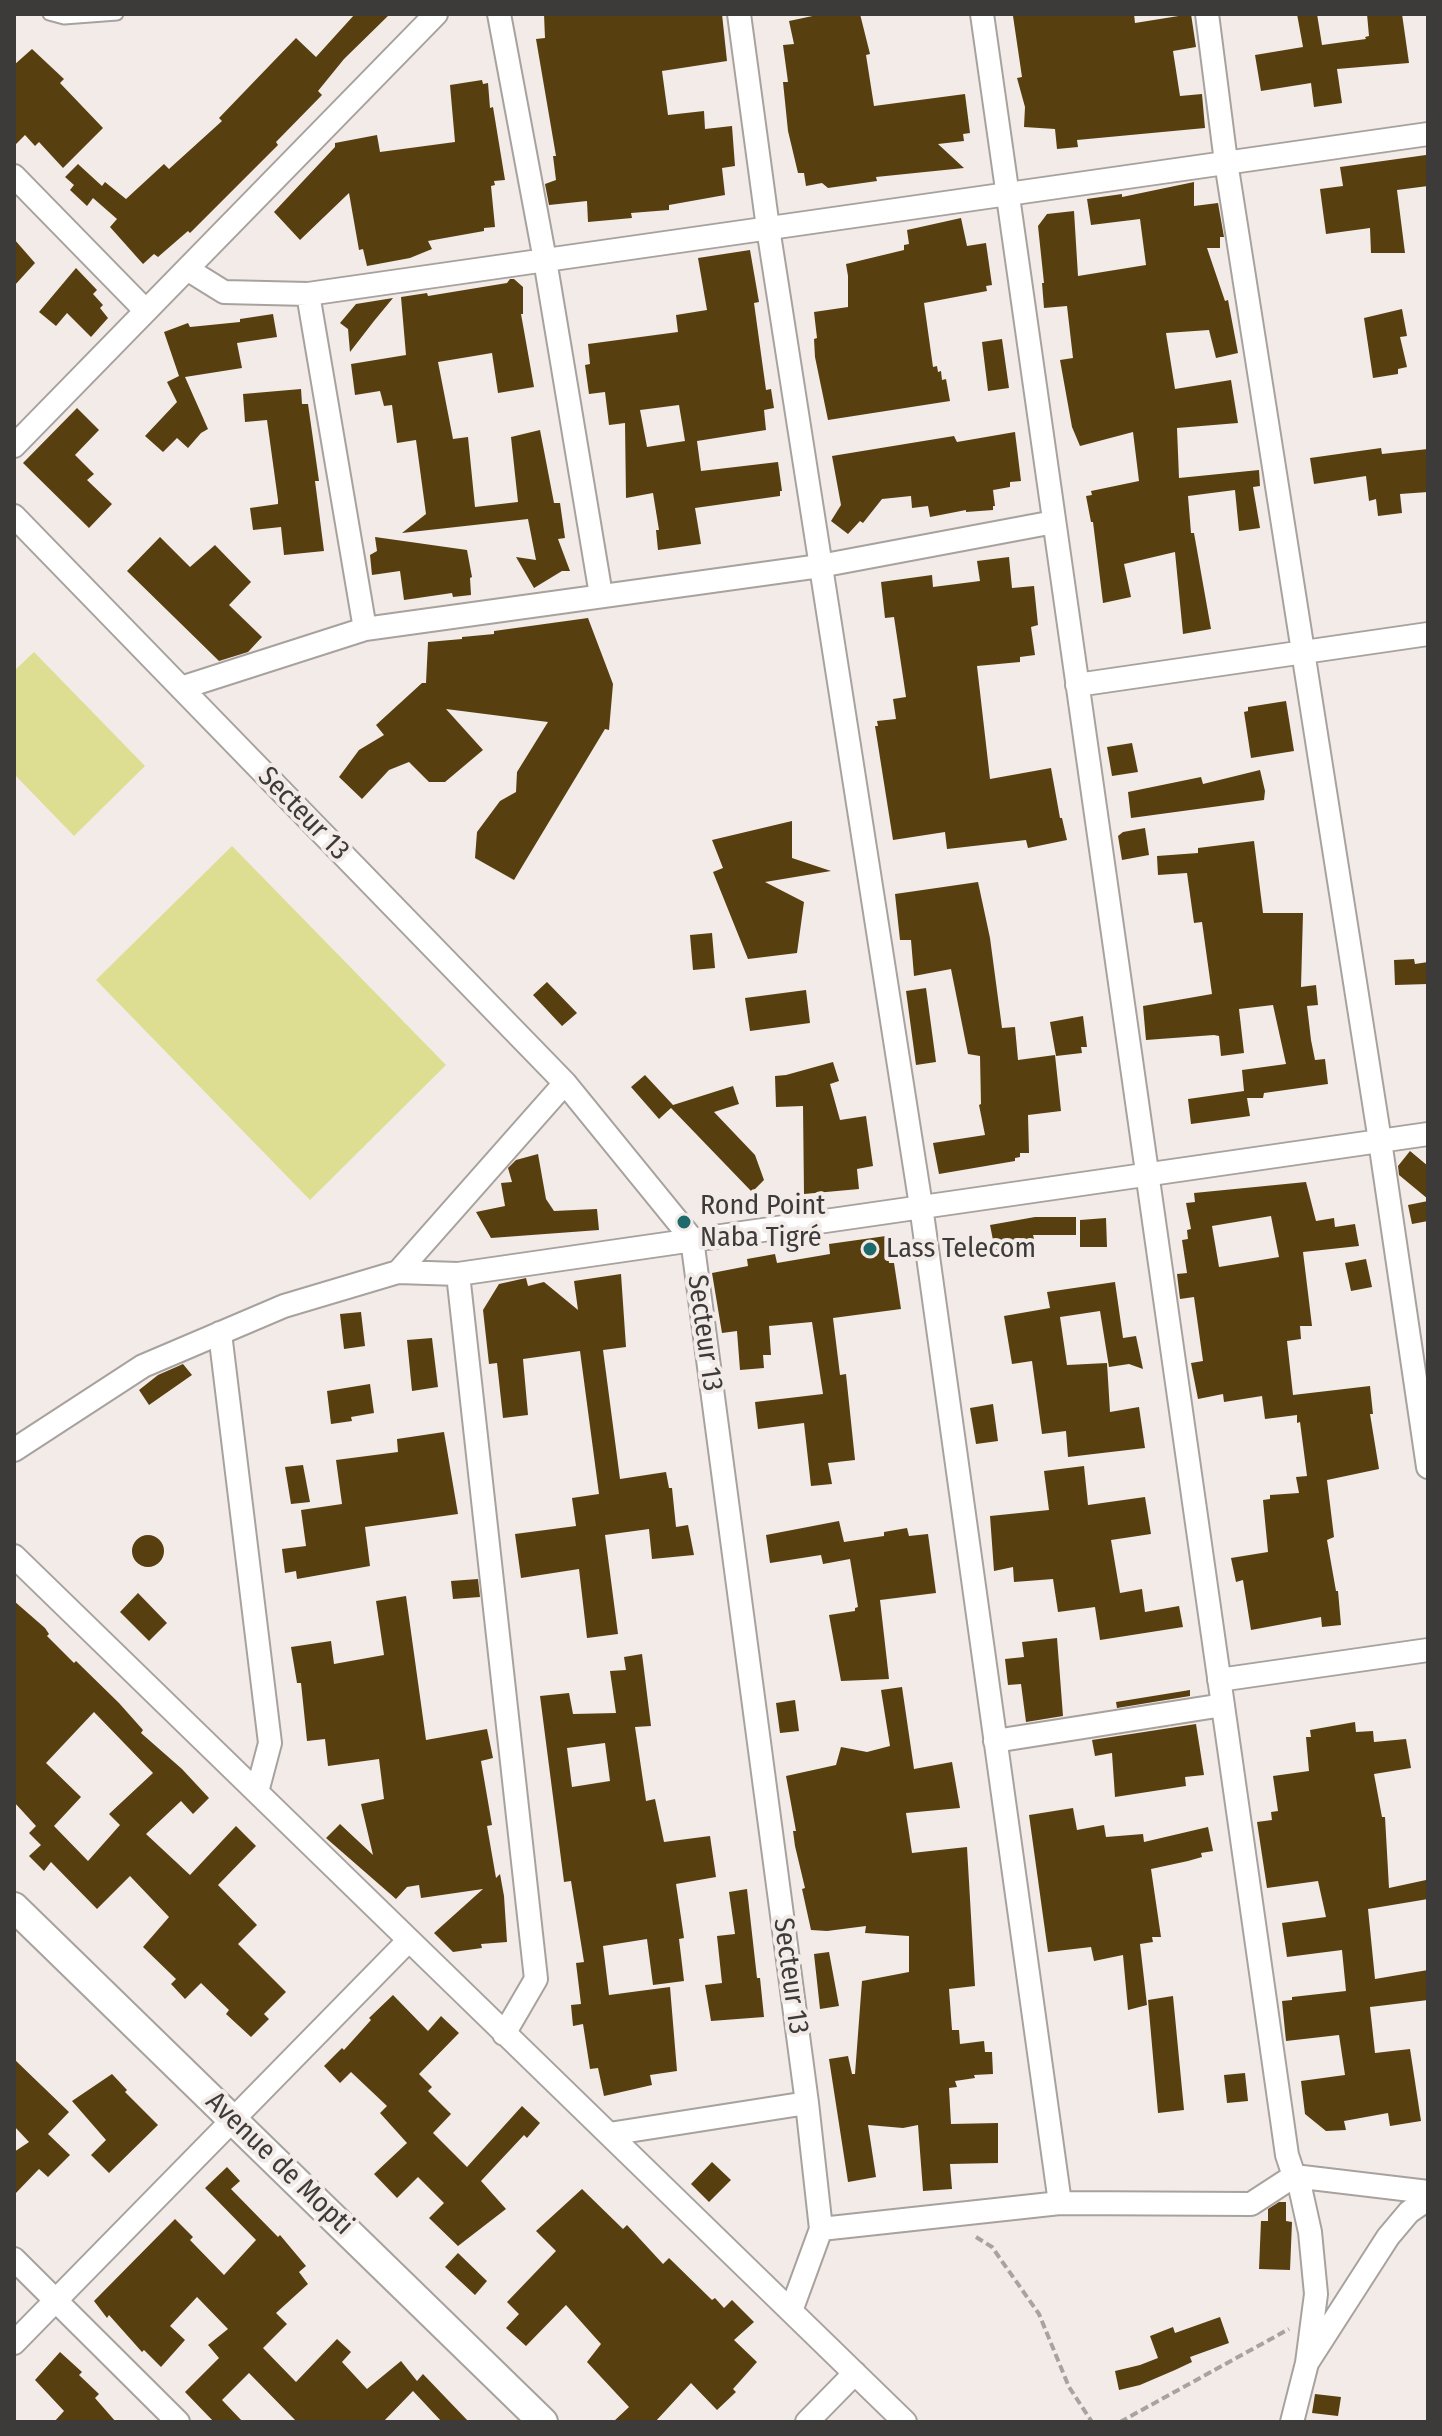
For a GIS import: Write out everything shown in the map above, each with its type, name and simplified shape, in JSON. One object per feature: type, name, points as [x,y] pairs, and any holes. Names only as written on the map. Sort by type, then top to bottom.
[{"type":"street","points":[[14,446],[436,14]]},
{"type":"street","points":[[499,14],[545,260],[601,595]]},
{"type":"street","points":[[739,14],[768,228],[921,1206],[1060,2203]]},
{"type":"street","points":[[982,14],[1287,2155],[1300,2187],[1310,2232],[1316,2294],[1307,2363],[1292,2422]]},
{"type":"street","points":[[1207,14],[1226,162],[1380,1141],[1428,1467]]},
{"type":"street","points":[[187,269],[224,292],[308,294],[1428,134]]},
{"type":"street","points":[[14,176],[146,311]]},
{"type":"street","points":[[308,294],[365,629]]},
{"type":"street","name":"Secteur 13","points":[[14,516],[565,1083],[692,1239],[821,2229],[791,2311]]},
{"type":"street","points":[[181,688],[365,629],[820,566],[1054,522]]},
{"type":"street","points":[[1077,685],[1428,634]]},
{"type":"street","points":[[398,1272],[565,1083]]},
{"type":"street","points":[[14,1450],[143,1366],[284,1306],[398,1272],[458,1274],[1428,1134]]},
{"type":"street","points":[[458,1274],[536,1979],[504,2034]]},
{"type":"street","points":[[220,1333],[270,1743],[257,1792]]},
{"type":"street","points":[[14,1556],[905,2422]]},
{"type":"street","points":[[1219,1680],[1428,1650]]},
{"type":"street","points":[[995,1741],[1223,1705]]},
{"type":"street","name":"Avenue de Mopti","points":[[14,1907],[543,2422]]},
{"type":"street","points":[[14,2343],[409,1940]]},
{"type":"street","points":[[609,2134],[807,2103]]},
{"type":"street","points":[[821,2229],[1060,2203],[1251,2204],[1294,2176],[1428,2192]]},
{"type":"street","points":[[1307,2363],[1388,2237],[1409,2212],[1428,2199]]},
{"type":"street","points":[[14,2259],[178,2422]]},
{"type":"street","points":[[807,2422],[855,2373]]},
{"type":"lane","points":[[49,14],[64,18],[117,14]]},
{"type":"path","points":[[943,2216],[992,2247],[1039,2314],[1069,2387],[1092,2422]]},
{"type":"path","points":[[1120,2422],[1294,2327],[1314,2310]]},
{"type":"shaded area","points":[[34,652],[145,766],[74,836],[14,774],[14,671]]},
{"type":"shaded area","points":[[232,846],[446,1065],[310,1200],[96,980]]},
{"type":"building","points":[[355,14],[390,14],[344,59],[318,91],[322,95],[276,142],[278,145],[190,233],[188,231],[158,257],[154,254],[143,264],[110,227],[117,219],[93,198],[87,206],[70,190],[74,185],[65,177],[78,164],[102,186],[105,182],[126,199],[164,164],[169,169],[222,121],[219,118],[296,38],[316,57]]},
{"type":"building","points":[[544,14],[722,14],[727,61],[662,71],[668,115],[704,111],[705,129],[732,126],[735,166],[722,168],[725,195],[669,205],[669,210],[631,213],[632,218],[588,222],[587,201],[549,205],[545,184],[556,180],[553,156],[556,156],[536,39],[545,38]]},
{"type":"building","points":[[822,14],[860,14],[870,54],[866,55],[874,106],[965,94],[970,133],[963,134],[964,141],[938,144],[964,168],[876,177],[877,181],[828,188],[822,183],[806,186],[804,173],[798,173],[788,131],[783,82],[788,82],[783,45],[794,44],[789,21]]},
{"type":"building","points":[[1134,14],[1135,23],[1191,14],[1196,47],[1173,51],[1180,96],[1202,94],[1205,128],[1077,140],[1078,147],[1057,149],[1055,129],[1024,127],[1025,107],[1017,78],[1022,77],[1013,16]]},
{"type":"building","points":[[1297,14],[1317,14],[1322,45],[1366,39],[1369,36],[1367,14],[1402,14],[1409,63],[1337,69],[1342,103],[1314,107],[1311,83],[1261,91],[1255,55],[1303,47]]},
{"type":"building","points":[[32,49],[64,79],[60,83],[103,128],[63,168],[39,142],[35,146],[25,135],[14,146],[14,65]]},
{"type":"building","points":[[482,80],[483,84],[488,83],[505,180],[494,181],[495,185],[491,186],[495,227],[428,241],[432,249],[410,258],[367,266],[363,249],[359,250],[349,193],[300,240],[274,212],[335,147],[335,143],[377,135],[380,152],[455,142],[450,85]]},
{"type":"building","points":[[1426,155],[1428,186],[1397,190],[1405,253],[1371,253],[1370,228],[1326,234],[1320,189],[1343,186],[1340,167]]},
{"type":"building","points":[[1194,182],[1194,206],[1218,203],[1224,237],[1220,237],[1220,248],[1207,248],[1225,301],[1228,300],[1238,353],[1216,358],[1209,330],[1166,333],[1175,389],[1231,380],[1238,423],[1177,428],[1179,478],[1259,470],[1260,486],[1253,487],[1260,528],[1239,531],[1235,490],[1188,496],[1191,533],[1194,533],[1211,629],[1183,634],[1175,552],[1124,564],[1131,597],[1103,603],[1093,522],[1086,496],[1092,495],[1091,491],[1139,481],[1133,432],[1080,446],[1072,427],[1060,360],[1073,358],[1067,306],[1044,308],[1038,226],[1047,214],[1074,211],[1078,276],[1146,265],[1140,219],[1091,225],[1087,199],[1122,194],[1122,197]]},
{"type":"building","points":[[961,218],[967,246],[986,243],[992,285],[986,286],[987,291],[924,303],[933,367],[937,366],[938,372],[941,371],[942,380],[946,379],[950,401],[828,420],[815,357],[814,339],[817,338],[814,312],[848,307],[846,264],[904,250],[904,245],[909,244],[907,230]]},
{"type":"building","points":[[14,239],[35,263],[14,286]]},
{"type":"building","points":[[750,250],[759,302],[754,303],[766,390],[771,389],[774,408],[764,410],[766,430],[697,441],[701,471],[778,462],[782,491],[780,496],[695,508],[701,544],[658,550],[656,530],[659,530],[653,493],[626,498],[625,423],[609,425],[605,392],[589,394],[585,365],[590,364],[588,344],[678,332],[676,315],[707,310],[698,258]],"holes":[[[679,405],[685,441],[647,447],[640,410]]]},
{"type":"building","points":[[76,268],[97,290],[93,294],[103,305],[100,308],[108,318],[91,337],[67,313],[56,326],[39,312]]},
{"type":"building","points":[[510,279],[523,287],[521,314],[534,387],[498,393],[492,353],[438,362],[453,439],[468,437],[475,507],[518,502],[511,437],[540,430],[554,503],[560,503],[565,538],[558,539],[570,571],[562,571],[534,588],[516,557],[536,560],[528,519],[402,533],[426,514],[416,440],[397,443],[392,405],[384,406],[380,391],[355,395],[351,364],[406,355],[401,297],[427,293],[428,296],[507,283]]},
{"type":"building","points":[[393,298],[350,352],[348,329],[340,323],[356,304]]},
{"type":"building","points":[[1402,309],[1407,336],[1400,337],[1407,367],[1398,369],[1398,374],[1373,378],[1364,318]]},
{"type":"building","points":[[273,314],[277,337],[237,343],[242,368],[185,377],[208,429],[188,448],[177,438],[163,452],[145,436],[177,402],[167,382],[179,376],[164,332],[188,323],[190,327],[240,322],[240,319]]},
{"type":"building","points":[[1002,339],[1009,388],[988,391],[982,342]]},
{"type":"building","points":[[301,389],[302,404],[308,404],[319,481],[315,481],[324,551],[284,555],[281,527],[253,530],[250,508],[278,504],[278,500],[267,420],[245,422],[243,394]]},
{"type":"building","points":[[77,408],[99,430],[75,455],[94,474],[87,480],[112,504],[89,528],[23,463]]},
{"type":"building","points":[[1015,432],[1021,481],[1010,482],[1010,487],[993,490],[993,510],[966,510],[930,517],[928,506],[912,508],[911,496],[882,499],[863,523],[860,521],[848,534],[831,521],[841,505],[832,456],[954,436],[957,442]]},
{"type":"building","points":[[1381,448],[1382,454],[1428,449],[1428,492],[1400,494],[1402,513],[1378,516],[1376,499],[1369,501],[1366,476],[1314,484],[1310,458]]},
{"type":"building","points":[[160,537],[190,567],[215,545],[251,582],[229,605],[262,637],[248,652],[219,661],[127,571]]},
{"type":"building","points":[[375,537],[467,550],[472,577],[471,595],[453,597],[452,593],[404,600],[400,571],[372,575],[370,555],[377,551]]},
{"type":"building","points":[[1009,557],[1012,588],[1034,586],[1038,625],[1031,627],[1035,655],[1020,657],[1020,662],[977,666],[990,779],[1051,768],[1067,840],[1028,848],[1026,840],[947,849],[945,832],[893,840],[875,726],[878,726],[877,721],[896,719],[893,699],[906,697],[894,617],[885,618],[881,582],[932,575],[933,587],[980,581],[977,561]]},
{"type":"building","points":[[588,618],[613,684],[609,730],[605,729],[514,880],[475,858],[477,832],[500,801],[516,792],[517,772],[548,722],[446,709],[483,750],[445,782],[429,782],[409,762],[389,770],[362,799],[339,777],[359,750],[384,735],[376,725],[422,683],[426,683],[428,642]]},
{"type":"building","points":[[1286,701],[1294,751],[1251,758],[1244,712],[1248,711],[1248,707]]},
{"type":"building","points":[[1132,743],[1138,772],[1112,776],[1107,747]]},
{"type":"building","points":[[1260,770],[1264,800],[1131,818],[1128,792],[1201,777],[1203,784]]},
{"type":"building","points":[[792,821],[792,858],[831,871],[765,882],[804,902],[797,953],[748,959],[713,872],[723,868],[712,840]]},
{"type":"building","points":[[1145,828],[1149,855],[1122,860],[1118,836],[1123,832]]},
{"type":"building","points":[[1254,841],[1263,913],[1303,913],[1301,987],[1316,985],[1318,1005],[1307,1006],[1311,1040],[1315,1060],[1325,1059],[1328,1084],[1264,1093],[1263,1098],[1247,1098],[1250,1116],[1191,1124],[1188,1099],[1244,1091],[1242,1070],[1286,1064],[1273,1005],[1239,1009],[1244,1053],[1221,1056],[1219,1036],[1214,1035],[1146,1040],[1143,1006],[1212,994],[1202,922],[1194,923],[1187,873],[1158,875],[1157,856],[1198,853],[1198,848]]},
{"type":"building","points":[[978,882],[990,938],[1002,1028],[1015,1027],[1018,1060],[1055,1055],[1061,1111],[1028,1115],[1029,1153],[1020,1153],[1015,1161],[939,1174],[933,1143],[985,1135],[979,1105],[980,1056],[968,1054],[951,969],[914,976],[911,940],[900,940],[895,894]]},
{"type":"building","points":[[712,933],[715,968],[693,970],[690,935]]},
{"type":"building","points":[[1414,959],[1415,964],[1428,962],[1428,984],[1395,985],[1394,960]]},
{"type":"building","points":[[547,982],[577,1013],[562,1026],[533,995]]},
{"type":"building","points":[[926,988],[936,1062],[916,1065],[906,991]]},
{"type":"building","points":[[806,990],[810,1023],[750,1031],[745,998]]},
{"type":"building","points":[[1083,1016],[1087,1047],[1081,1047],[1082,1053],[1056,1056],[1050,1022]]},
{"type":"building","points":[[833,1062],[839,1081],[830,1084],[840,1120],[866,1116],[873,1166],[857,1169],[859,1189],[804,1194],[803,1106],[776,1107],[775,1076]]},
{"type":"building","points":[[645,1075],[673,1105],[733,1086],[739,1104],[714,1112],[755,1155],[764,1180],[752,1192],[671,1108],[659,1119],[631,1087]]},
{"type":"building","points":[[1410,1151],[1428,1166],[1428,1199],[1399,1175],[1398,1166]]},
{"type":"building","points":[[538,1154],[546,1199],[554,1211],[597,1209],[599,1230],[491,1238],[476,1212],[505,1206],[501,1183],[512,1182],[508,1168],[516,1160]]},
{"type":"building","points":[[1306,1182],[1316,1221],[1334,1218],[1335,1227],[1355,1224],[1359,1246],[1303,1252],[1312,1326],[1300,1326],[1301,1339],[1287,1341],[1293,1395],[1370,1386],[1373,1414],[1370,1414],[1379,1469],[1327,1480],[1334,1537],[1327,1540],[1338,1591],[1341,1625],[1322,1627],[1321,1617],[1251,1630],[1243,1580],[1236,1582],[1231,1558],[1268,1552],[1263,1500],[1270,1499],[1270,1495],[1299,1493],[1296,1477],[1307,1476],[1300,1422],[1297,1423],[1297,1415],[1265,1419],[1262,1396],[1224,1402],[1223,1394],[1198,1399],[1191,1363],[1203,1361],[1194,1297],[1180,1299],[1177,1274],[1187,1273],[1182,1240],[1188,1239],[1187,1230],[1191,1229],[1186,1203],[1195,1202],[1194,1193]],"holes":[[[1271,1216],[1279,1257],[1219,1267],[1212,1226]]]},
{"type":"building","points":[[1428,1201],[1428,1221],[1412,1224],[1408,1205]]},
{"type":"building","points":[[1035,1217],[1076,1217],[1076,1235],[1033,1235],[1034,1239],[1027,1240],[1028,1248],[995,1250],[990,1225]]},
{"type":"building","points":[[1106,1218],[1107,1247],[1080,1247],[1080,1220]]},
{"type":"building","points":[[886,1236],[889,1263],[894,1263],[901,1309],[833,1318],[840,1375],[846,1374],[855,1460],[828,1463],[832,1484],[811,1486],[804,1423],[758,1429],[755,1402],[823,1394],[812,1322],[769,1326],[771,1355],[763,1355],[764,1368],[740,1370],[737,1331],[722,1333],[712,1273],[748,1266],[747,1259],[775,1254],[777,1263],[830,1254],[829,1244]]},
{"type":"building","points":[[1366,1259],[1372,1287],[1351,1291],[1345,1263]]},
{"type":"building","points":[[621,1274],[626,1347],[603,1350],[620,1479],[666,1472],[669,1488],[672,1488],[676,1527],[688,1525],[694,1555],[652,1559],[649,1529],[605,1535],[618,1634],[587,1638],[579,1569],[521,1578],[515,1534],[576,1526],[572,1498],[599,1494],[580,1351],[523,1359],[528,1415],[503,1418],[497,1363],[489,1364],[483,1310],[499,1284],[526,1278],[528,1286],[544,1282],[578,1310],[574,1281]]},
{"type":"building","points":[[1115,1282],[1123,1338],[1136,1336],[1143,1369],[1129,1364],[1109,1367],[1100,1311],[1060,1317],[1067,1365],[1107,1363],[1110,1412],[1139,1407],[1145,1448],[1068,1457],[1066,1431],[1042,1434],[1032,1361],[1012,1364],[1004,1316],[1050,1308],[1047,1292]]},
{"type":"building","points":[[361,1312],[365,1346],[344,1349],[340,1314]]},
{"type":"building","points":[[432,1338],[438,1387],[412,1391],[407,1340]]},
{"type":"building","points":[[183,1364],[192,1375],[149,1405],[139,1390],[158,1375]]},
{"type":"building","points":[[370,1384],[374,1413],[331,1424],[327,1391]]},
{"type":"building","points":[[993,1404],[998,1441],[976,1444],[970,1408]]},
{"type":"building","points":[[444,1432],[458,1514],[365,1527],[370,1566],[297,1579],[296,1571],[285,1573],[282,1549],[306,1546],[301,1510],[342,1504],[336,1460],[398,1452],[397,1439]]},
{"type":"building","points":[[303,1465],[310,1502],[291,1504],[285,1467]]},
{"type":"building","points":[[1084,1466],[1088,1505],[1145,1497],[1151,1534],[1111,1540],[1120,1593],[1142,1589],[1145,1612],[1179,1606],[1183,1627],[1100,1640],[1095,1607],[1058,1612],[1053,1579],[1014,1582],[1013,1567],[994,1571],[990,1516],[1049,1510],[1044,1471]]},
{"type":"building","points":[[839,1521],[844,1542],[884,1536],[884,1532],[907,1528],[909,1536],[928,1534],[936,1593],[880,1600],[889,1679],[841,1681],[829,1615],[855,1611],[858,1607],[850,1559],[823,1564],[821,1555],[770,1563],[766,1535]]},
{"type":"building","points":[[148,1535],[159,1540],[164,1551],[159,1562],[148,1567],[137,1562],[132,1551],[137,1540]]},
{"type":"building","points":[[478,1579],[480,1597],[453,1599],[451,1581]]},
{"type":"building","points":[[138,1593],[167,1623],[149,1641],[120,1612]]},
{"type":"building","points":[[406,1596],[426,1740],[487,1729],[493,1758],[481,1761],[492,1825],[487,1826],[496,1878],[500,1874],[504,1896],[507,1942],[481,1944],[482,1948],[453,1952],[434,1933],[483,1889],[421,1898],[419,1885],[407,1887],[396,1899],[326,1838],[340,1824],[373,1855],[361,1804],[384,1799],[379,1759],[328,1766],[325,1739],[307,1741],[301,1683],[297,1683],[291,1647],[331,1641],[334,1664],[384,1655],[376,1601]]},
{"type":"building","points":[[14,1601],[45,1628],[49,1634],[47,1636],[119,1703],[143,1730],[141,1733],[209,1798],[193,1814],[181,1801],[146,1834],[190,1875],[236,1826],[256,1846],[218,1885],[257,1925],[238,1944],[286,1992],[264,2014],[269,2019],[251,2037],[226,2014],[229,2010],[201,1983],[185,1999],[171,1984],[176,1979],[143,1947],[169,1917],[130,1876],[97,1909],[51,1862],[44,1871],[29,1856],[41,1845],[29,1833],[36,1826],[14,1802]],"holes":[[[94,1712],[153,1773],[109,1814],[120,1825],[88,1861],[54,1826],[81,1797],[46,1763]]]},
{"type":"building","points":[[1057,1638],[1063,1716],[1026,1722],[1021,1684],[1008,1685],[1005,1659],[1024,1657],[1022,1642]]},
{"type":"building","points":[[642,1654],[651,1726],[635,1727],[646,1801],[655,1799],[664,1842],[710,1836],[716,1877],[676,1884],[684,1938],[679,1939],[684,1981],[653,1985],[647,1939],[603,1946],[609,1995],[670,1987],[677,2071],[650,2075],[652,2085],[604,2096],[598,2068],[590,2069],[583,2024],[573,2026],[571,2005],[581,2004],[576,1963],[584,1962],[571,1881],[564,1882],[540,1696],[569,1693],[573,1714],[616,1713],[610,1671],[626,1670],[624,1657]],"holes":[[[605,1743],[610,1781],[572,1787],[567,1748]]]},
{"type":"building","points":[[902,1687],[914,1769],[952,1762],[960,1808],[906,1813],[912,1853],[967,1847],[975,1986],[949,1989],[952,2030],[959,2030],[960,2044],[984,2041],[985,2052],[992,2052],[993,2074],[974,2075],[975,2078],[955,2081],[957,2087],[949,2088],[951,2124],[998,2123],[998,2163],[950,2164],[952,2189],[923,2191],[918,2125],[903,2128],[868,2125],[876,2177],[848,2182],[829,2059],[848,2056],[852,2074],[855,2074],[862,1981],[909,1972],[909,1936],[865,1933],[866,1926],[811,1930],[786,1776],[836,1765],[841,1747],[867,1752],[890,1746],[881,1690]]},
{"type":"building","points":[[1190,1690],[1190,1696],[1117,1708],[1116,1702]]},
{"type":"building","points":[[795,1700],[799,1731],[780,1733],[776,1703]]},
{"type":"building","points":[[1355,1722],[1356,1732],[1373,1731],[1374,1742],[1406,1739],[1411,1768],[1374,1774],[1382,1817],[1385,1817],[1389,1888],[1426,1880],[1428,1899],[1368,1909],[1375,1979],[1428,1970],[1428,2000],[1370,2007],[1375,2053],[1410,2049],[1421,2121],[1390,2126],[1388,2113],[1344,2121],[1346,2130],[1326,2131],[1305,2114],[1301,2081],[1345,2075],[1339,2035],[1286,2041],[1282,2001],[1292,2000],[1292,1997],[1346,1991],[1342,1950],[1287,1957],[1282,1923],[1326,1917],[1318,1881],[1267,1888],[1257,1822],[1272,1820],[1271,1812],[1278,1811],[1273,1776],[1309,1771],[1306,1737],[1311,1737],[1310,1730]]},
{"type":"building","points":[[1196,1724],[1204,1775],[1185,1777],[1186,1786],[1115,1797],[1112,1753],[1095,1756],[1092,1740]]},
{"type":"building","points":[[1073,1808],[1077,1830],[1104,1825],[1106,1837],[1143,1834],[1144,1842],[1208,1827],[1213,1851],[1201,1853],[1202,1857],[1151,1869],[1161,1937],[1152,1937],[1153,1942],[1140,1944],[1147,2005],[1128,2010],[1123,1955],[1094,1961],[1091,1947],[1048,1952],[1029,1815]]},
{"type":"building","points":[[747,1889],[764,2017],[711,2021],[705,1985],[722,1983],[717,1936],[735,1934],[729,1892]]},
{"type":"building","points":[[829,1952],[839,2006],[820,2009],[814,1954]]},
{"type":"building","points":[[393,1995],[428,2031],[441,2016],[459,2033],[419,2074],[432,2087],[428,2091],[451,2114],[433,2133],[467,2167],[522,2106],[540,2123],[527,2138],[524,2135],[481,2181],[506,2209],[458,2246],[429,2218],[444,2203],[418,2177],[397,2198],[374,2174],[407,2143],[380,2113],[387,2106],[351,2072],[340,2083],[324,2066],[342,2048],[344,2050],[371,2020],[369,2018]]},
{"type":"building","points":[[1173,1996],[1184,2110],[1158,2113],[1148,2000]]},
{"type":"building","points":[[14,2059],[69,2112],[48,2134],[70,2155],[48,2177],[39,2169],[14,2195],[14,2152],[29,2142],[14,2126]]},
{"type":"building","points":[[1245,2073],[1248,2101],[1227,2103],[1224,2075]]},
{"type":"building","points":[[112,2074],[127,2090],[125,2092],[158,2125],[109,2173],[91,2155],[106,2140],[72,2101]]},
{"type":"building","points":[[712,2162],[731,2180],[709,2202],[691,2184]]},
{"type":"building","points":[[227,2167],[240,2181],[231,2189],[278,2237],[280,2235],[306,2266],[299,2272],[308,2284],[276,2313],[287,2324],[263,2348],[296,2382],[337,2339],[351,2352],[342,2362],[367,2389],[401,2361],[417,2381],[423,2374],[469,2422],[442,2422],[413,2391],[383,2422],[297,2422],[249,2373],[222,2400],[243,2422],[214,2422],[185,2392],[219,2358],[208,2345],[228,2329],[197,2297],[170,2326],[185,2340],[161,2367],[144,2350],[142,2352],[109,2315],[107,2318],[94,2301],[175,2219],[193,2237],[190,2240],[224,2275],[256,2240],[205,2188]]},
{"type":"building","points":[[582,2189],[623,2229],[627,2225],[663,2264],[669,2258],[712,2300],[715,2298],[724,2308],[732,2300],[754,2322],[734,2340],[757,2362],[733,2389],[736,2392],[717,2410],[691,2383],[655,2422],[613,2422],[629,2407],[587,2362],[601,2344],[566,2305],[526,2346],[506,2328],[519,2314],[507,2302],[556,2251],[536,2231]]},
{"type":"building","points":[[1279,2202],[1286,2202],[1286,2221],[1292,2222],[1290,2270],[1259,2269],[1261,2221],[1268,2221],[1268,2209]]},
{"type":"building","points":[[458,2253],[487,2281],[475,2295],[445,2267]]},
{"type":"building","points":[[1220,2317],[1229,2343],[1190,2357],[1192,2362],[1140,2385],[1119,2390],[1115,2371],[1158,2358],[1150,2336],[1173,2327],[1175,2333]]},
{"type":"building","points":[[60,2352],[82,2372],[79,2375],[99,2394],[95,2398],[116,2422],[54,2422],[64,2411],[35,2380]]},
{"type":"building","points":[[1315,2394],[1341,2397],[1338,2416],[1312,2413]]},
{"type":"place","name":"Rond Point Naba Tigré","points":[[684,1222]]},
{"type":"place","name":"Lass Telecom","points":[[870,1249]]}]
